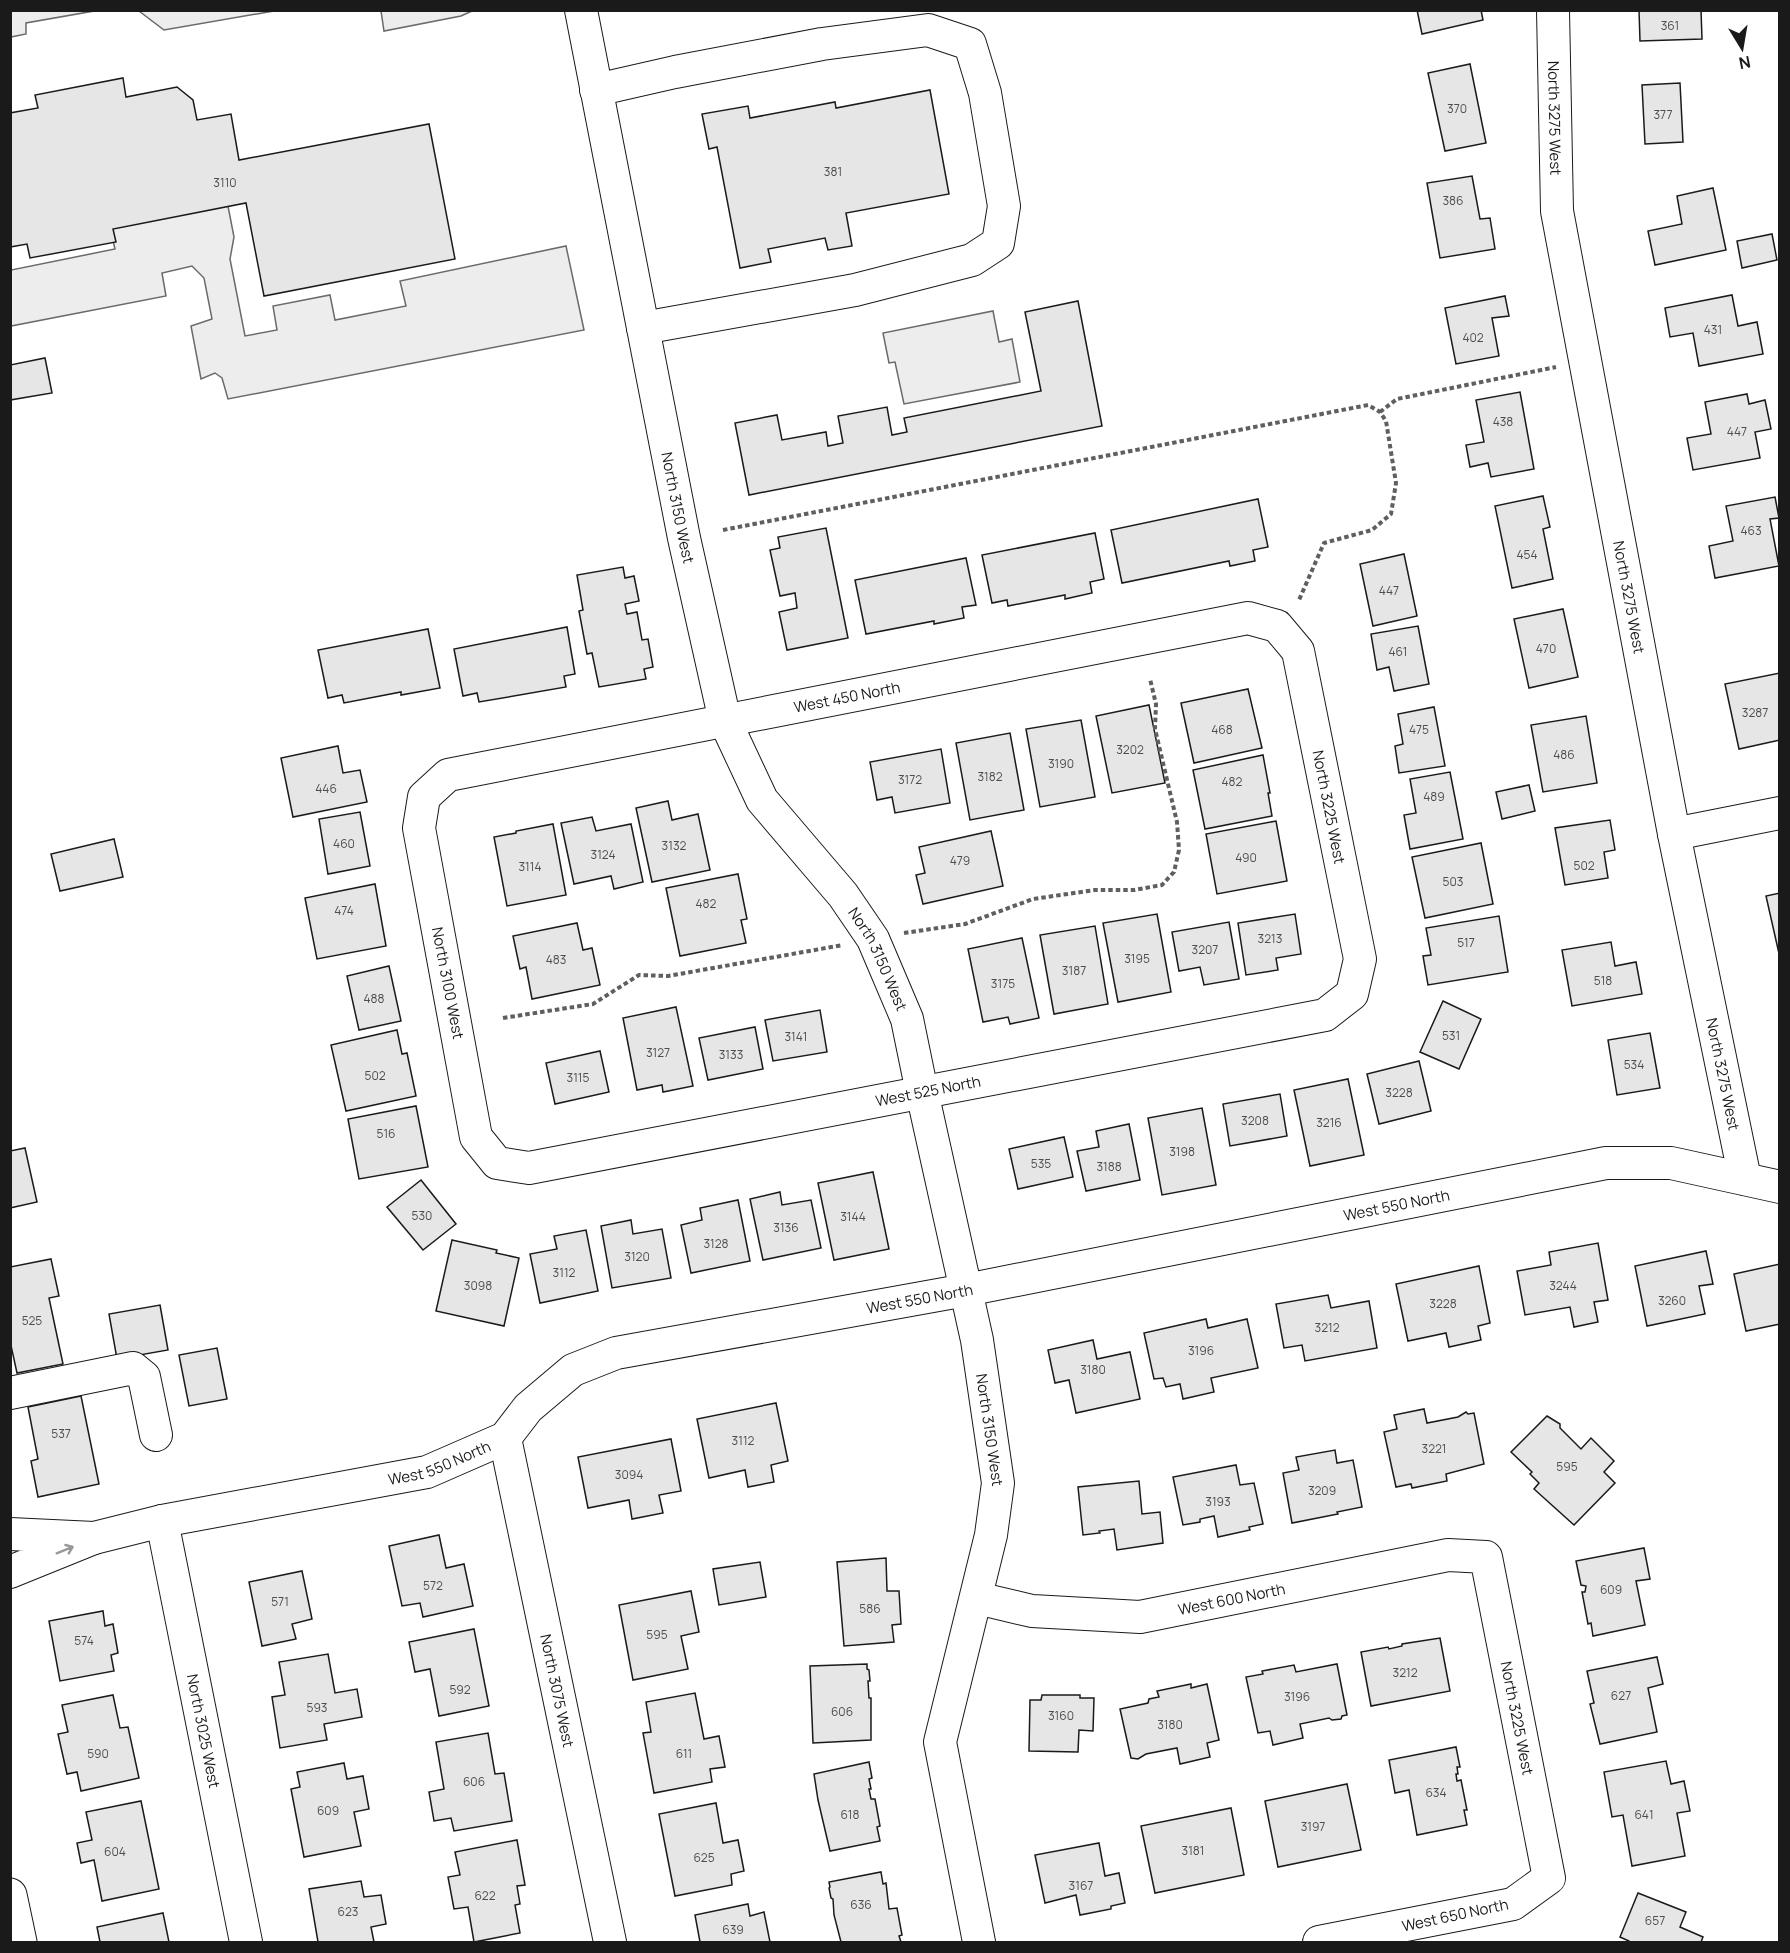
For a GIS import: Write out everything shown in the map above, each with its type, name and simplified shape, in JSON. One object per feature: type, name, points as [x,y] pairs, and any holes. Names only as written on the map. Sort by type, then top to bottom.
[{"type":"main road","points":[[10,1895],[20,1942]]},
{"type":"street","name":"North 3150 West","points":[[580,10],[684,538],[726,721],[762,800],[843,895],[873,939],[908,1019],[977,1340],[998,1483],[992,1535],[940,1742],[979,1942]]},
{"type":"street","name":"North 3275 West","points":[[1553,10],[1557,211],[1674,834],[1745,1179]]},
{"type":"street","points":[[596,90],[675,72],[822,44],[928,30],[970,44],[985,93],[1004,206],[998,243],[972,260],[855,290],[643,328]]},
{"type":"street","name":"West 450 North","points":[[424,797],[448,775],[1248,618],[1277,626]]},
{"type":"street","name":"North 3225 West","points":[[1277,626],[1298,651],[1360,959],[1352,994]]},
{"type":"street","name":"North 3100 West","points":[[424,797],[419,828],[476,1137],[497,1162]]},
{"type":"street","points":[[1674,834],[1779,813]]},
{"type":"street","name":"West 525 North","points":[[497,1162],[528,1168],[1325,1015],[1352,994]]},
{"type":"street","name":"West 550 North","points":[[10,1572],[94,1538],[162,1521],[427,1472],[505,1438],[528,1408],[573,1370],[616,1353],[966,1290],[1606,1162],[1671,1163],[1779,1186]]},
{"type":"street","points":[[10,1393],[133,1368],[144,1377],[156,1436]]},
{"type":"street","name":"North 3075 West","points":[[505,1438],[610,1942]]},
{"type":"street","name":"North 3025 West","points":[[162,1521],[246,1942]]},
{"type":"street","name":"West 550 North","points":[[10,1534],[94,1538]]},
{"type":"street","name":"West 600 North","points":[[976,1598],[1032,1611],[1140,1617],[1448,1555],[1486,1557]]},
{"type":"street","name":"North 3225 West","points":[[1486,1557],[1549,1878]]},
{"type":"street","name":"West 650 North","points":[[1319,1942],[1513,1904],[1549,1878]]},
{"type":"path","points":[[1380,412],[1397,399],[1559,367]]},
{"type":"path","points":[[723,530],[1368,405],[1380,412],[1386,421],[1396,483],[1391,514],[1372,530],[1324,543],[1299,600]]},
{"type":"path","points":[[904,933],[965,924],[1033,899],[1095,890],[1134,891],[1162,885],[1174,872],[1179,850],[1177,822],[1155,729],[1156,704],[1150,679]]},
{"type":"path","points":[[503,1018],[593,1004],[639,975],[668,976],[844,944]]},
{"type":"shaded area","points":[[11,10],[94,11],[26,23],[26,34],[11,37]]},
{"type":"shaded area","points":[[381,10],[472,11],[461,16],[384,31]]},
{"type":"shaded area","points":[[139,11],[274,11],[164,30]]},
{"type":"shaded area","points":[[227,201],[234,237],[230,259],[245,336],[277,330],[273,306],[330,295],[335,320],[406,306],[400,281],[566,246],[584,330],[228,399],[222,378],[215,373],[201,379],[191,326],[212,319],[204,278],[192,266],[162,273],[166,296],[11,326],[11,270],[115,249],[110,228]]},
{"type":"shaded area","points":[[993,311],[999,342],[1012,339],[1020,382],[904,404],[895,362],[889,363],[883,333]]},
{"type":"building","points":[[1417,10],[1481,10],[1483,20],[1422,34]]},
{"type":"building","points":[[1639,10],[1701,10],[1702,39],[1640,41]]},
{"type":"building","points":[[1470,64],[1486,143],[1445,151],[1428,73]]},
{"type":"building","points":[[123,78],[126,97],[177,87],[193,100],[197,120],[231,114],[239,160],[429,124],[455,259],[264,296],[246,203],[113,229],[116,242],[30,258],[27,244],[10,247],[10,113],[38,108],[35,95]]},
{"type":"building","points":[[1680,83],[1683,142],[1645,144],[1642,85]]},
{"type":"building","points":[[930,90],[949,194],[846,213],[852,246],[828,250],[825,238],[768,249],[771,262],[740,268],[717,147],[709,149],[702,114],[748,106],[750,118],[835,102],[836,108]]},
{"type":"building","points":[[1472,176],[1480,219],[1490,218],[1495,249],[1440,258],[1427,183]]},
{"type":"building","points":[[1713,188],[1726,250],[1655,265],[1648,231],[1682,224],[1677,196]]},
{"type":"building","points":[[1772,234],[1777,260],[1742,268],[1737,241]]},
{"type":"building","points":[[1732,295],[1738,326],[1757,322],[1763,354],[1699,366],[1693,333],[1670,337],[1665,308]]},
{"type":"building","points":[[1505,296],[1509,316],[1492,318],[1499,356],[1456,364],[1445,308]]},
{"type":"building","points":[[1078,301],[1102,426],[749,495],[735,423],[777,415],[782,440],[826,432],[828,446],[843,443],[838,416],[887,407],[892,435],[907,432],[904,418],[1041,391],[1025,312]]},
{"type":"building","points":[[45,358],[52,393],[10,400],[10,365]]},
{"type":"building","points":[[1520,392],[1534,469],[1491,477],[1488,463],[1470,467],[1466,445],[1484,442],[1476,400]]},
{"type":"building","points":[[1747,394],[1749,404],[1765,400],[1771,429],[1755,432],[1760,458],[1693,470],[1687,438],[1711,434],[1705,402]]},
{"type":"building","points":[[1543,496],[1550,527],[1543,529],[1553,579],[1512,588],[1495,506]]},
{"type":"building","points":[[1775,497],[1779,518],[1770,519],[1779,566],[1715,578],[1709,546],[1733,541],[1726,506]]},
{"type":"building","points":[[1258,499],[1268,547],[1253,550],[1255,561],[1230,566],[1229,561],[1122,583],[1111,530]]},
{"type":"building","points":[[826,528],[848,638],[787,650],[779,612],[797,608],[795,593],[780,596],[770,550],[780,548],[778,537]]},
{"type":"building","points":[[1095,533],[1104,579],[1090,582],[1092,593],[1065,599],[1065,595],[1008,606],[1007,600],[992,603],[982,555]]},
{"type":"building","points":[[1404,554],[1417,616],[1373,626],[1360,564]]},
{"type":"building","points":[[966,558],[976,605],[962,607],[964,618],[934,624],[934,621],[866,634],[855,580]]},
{"type":"building","points":[[623,567],[625,578],[634,576],[639,601],[625,604],[627,614],[637,612],[642,640],[648,639],[653,667],[644,669],[646,679],[599,687],[592,653],[587,654],[579,611],[583,610],[577,575]]},
{"type":"building","points":[[1563,609],[1578,677],[1529,688],[1514,619]]},
{"type":"building","points":[[1418,626],[1429,684],[1394,691],[1389,667],[1377,670],[1371,634]]},
{"type":"building","points":[[567,627],[575,674],[564,676],[566,687],[479,702],[477,693],[463,696],[454,649]]},
{"type":"building","points":[[428,629],[440,688],[401,695],[401,692],[344,703],[342,695],[328,698],[318,650]]},
{"type":"building","points":[[1780,673],[1780,740],[1739,749],[1725,684]]},
{"type":"building","points":[[1248,689],[1262,748],[1194,763],[1181,703]]},
{"type":"building","points":[[1149,705],[1165,783],[1112,793],[1096,716]]},
{"type":"building","points":[[1434,707],[1445,766],[1399,773],[1395,746],[1403,744],[1398,714]]},
{"type":"building","points":[[1586,716],[1597,783],[1543,792],[1531,725]]},
{"type":"building","points":[[1081,720],[1095,797],[1040,807],[1026,729]]},
{"type":"building","points":[[1010,733],[1024,810],[970,820],[956,743]]},
{"type":"building","points":[[338,746],[343,773],[360,770],[367,802],[293,817],[281,758]]},
{"type":"building","points":[[941,749],[950,803],[895,813],[892,797],[877,800],[870,762]]},
{"type":"building","points":[[1263,755],[1272,816],[1205,829],[1193,770]]},
{"type":"building","points":[[1450,772],[1463,839],[1410,849],[1404,815],[1416,813],[1410,779]]},
{"type":"building","points":[[1529,785],[1535,811],[1502,819],[1496,792]]},
{"type":"building","points":[[668,801],[672,820],[698,814],[710,870],[652,882],[636,808]]},
{"type":"building","points":[[360,812],[370,866],[328,874],[319,819]]},
{"type":"building","points":[[592,817],[596,831],[631,824],[643,882],[614,889],[611,876],[574,884],[561,823]]},
{"type":"building","points":[[1610,820],[1615,850],[1604,852],[1608,878],[1565,885],[1555,828]]},
{"type":"building","points":[[1276,821],[1287,881],[1217,894],[1206,834]]},
{"type":"building","points":[[553,824],[566,895],[507,906],[494,837]]},
{"type":"building","points":[[991,831],[1003,886],[923,904],[916,875],[925,873],[919,847]]},
{"type":"building","points":[[114,839],[123,877],[60,891],[51,854]]},
{"type":"building","points":[[1481,843],[1493,904],[1425,918],[1412,857]]},
{"type":"building","points":[[738,874],[747,919],[741,920],[746,943],[680,956],[666,888]]},
{"type":"building","points":[[375,884],[386,946],[317,959],[305,898]]},
{"type":"building","points":[[1780,893],[1780,958],[1766,896]]},
{"type":"building","points":[[1157,914],[1171,992],[1118,1002],[1103,923]]},
{"type":"building","points":[[1295,914],[1301,954],[1276,958],[1278,970],[1246,975],[1238,923]]},
{"type":"building","points":[[1499,916],[1508,972],[1428,985],[1423,956],[1431,955],[1426,928]]},
{"type":"building","points":[[1229,922],[1239,979],[1204,985],[1200,967],[1179,971],[1172,932]]},
{"type":"building","points":[[577,923],[583,950],[592,948],[600,985],[532,999],[526,967],[520,969],[513,936]]},
{"type":"building","points":[[1095,926],[1108,1004],[1054,1014],[1040,935]]},
{"type":"building","points":[[1022,938],[1039,1018],[1010,1024],[1008,1017],[983,1022],[968,949]]},
{"type":"building","points":[[1611,942],[1615,966],[1636,962],[1642,994],[1572,1006],[1562,950]]},
{"type":"building","points":[[389,966],[401,1021],[359,1030],[347,976]]},
{"type":"building","points":[[1443,1001],[1481,1019],[1459,1069],[1420,1052]]},
{"type":"building","points":[[676,1007],[693,1086],[663,1092],[662,1085],[637,1090],[623,1018]]},
{"type":"building","points":[[820,1010],[827,1052],[773,1061],[765,1020]]},
{"type":"building","points":[[755,1027],[763,1069],[708,1080],[699,1038]]},
{"type":"building","points":[[397,1030],[402,1054],[407,1053],[416,1096],[346,1111],[331,1045]]},
{"type":"building","points":[[1650,1033],[1660,1088],[1617,1095],[1608,1040]]},
{"type":"building","points":[[600,1051],[609,1092],[555,1104],[546,1063]]},
{"type":"building","points":[[1419,1061],[1431,1111],[1379,1124],[1367,1074]]},
{"type":"building","points":[[1348,1079],[1364,1155],[1310,1166],[1294,1090]]},
{"type":"building","points":[[1280,1094],[1287,1136],[1230,1146],[1223,1104]]},
{"type":"building","points":[[416,1106],[428,1167],[359,1179],[348,1119]]},
{"type":"building","points":[[1202,1108],[1216,1185],[1162,1195],[1148,1118]]},
{"type":"building","points":[[1129,1124],[1140,1180],[1086,1191],[1077,1151],[1099,1147],[1096,1131]]},
{"type":"building","points":[[1064,1137],[1073,1177],[1018,1189],[1009,1149]]},
{"type":"building","points":[[25,1148],[37,1202],[10,1208],[10,1151]]},
{"type":"building","points":[[873,1172],[889,1249],[834,1260],[818,1183]]},
{"type":"building","points":[[421,1180],[456,1224],[423,1250],[387,1207]]},
{"type":"building","points":[[780,1192],[782,1205],[811,1200],[821,1248],[763,1260],[750,1199]]},
{"type":"building","points":[[738,1200],[750,1261],[691,1273],[681,1225],[702,1220],[700,1208]]},
{"type":"building","points":[[631,1220],[633,1234],[662,1229],[671,1278],[612,1288],[601,1226]]},
{"type":"building","points":[[586,1230],[598,1291],[540,1303],[530,1254],[557,1249],[554,1236]]},
{"type":"building","points":[[452,1240],[497,1250],[496,1253],[519,1258],[504,1326],[436,1311]]},
{"type":"building","points":[[1598,1243],[1608,1300],[1594,1302],[1598,1322],[1574,1327],[1570,1307],[1525,1315],[1517,1271],[1551,1265],[1549,1252]]},
{"type":"building","points":[[1706,1251],[1713,1284],[1699,1286],[1705,1314],[1647,1326],[1635,1266]]},
{"type":"building","points":[[51,1259],[59,1296],[49,1298],[63,1364],[17,1373],[10,1341],[10,1267]]},
{"type":"building","points":[[1780,1264],[1780,1324],[1746,1331],[1734,1274]]},
{"type":"building","points":[[1479,1266],[1490,1323],[1478,1326],[1481,1340],[1449,1347],[1446,1333],[1408,1341],[1396,1284]]},
{"type":"building","points":[[1328,1295],[1331,1308],[1369,1301],[1377,1348],[1305,1361],[1302,1345],[1284,1348],[1276,1304]]},
{"type":"building","points":[[160,1305],[168,1350],[117,1359],[109,1314]]},
{"type":"building","points":[[1206,1319],[1208,1328],[1247,1319],[1258,1368],[1211,1378],[1214,1392],[1183,1399],[1180,1384],[1166,1387],[1163,1378],[1154,1379],[1144,1333]]},
{"type":"building","points":[[1093,1340],[1097,1359],[1130,1352],[1140,1399],[1076,1413],[1069,1380],[1055,1383],[1048,1350]]},
{"type":"building","points":[[217,1348],[227,1399],[189,1406],[179,1355]]},
{"type":"building","points":[[81,1396],[99,1484],[38,1497],[31,1461],[38,1459],[28,1407]]},
{"type":"building","points":[[776,1403],[788,1461],[771,1465],[774,1482],[748,1487],[745,1470],[709,1478],[697,1419]]},
{"type":"building","points":[[1424,1409],[1427,1423],[1458,1417],[1466,1412],[1474,1413],[1484,1464],[1446,1474],[1447,1481],[1412,1488],[1411,1484],[1396,1487],[1384,1432],[1397,1429],[1394,1415]]},
{"type":"building","points":[[1547,1416],[1560,1424],[1560,1428],[1581,1449],[1591,1438],[1614,1461],[1604,1472],[1615,1483],[1574,1525],[1534,1489],[1539,1483],[1530,1474],[1532,1472],[1511,1452]]},
{"type":"building","points":[[671,1439],[681,1491],[659,1495],[663,1513],[632,1519],[629,1500],[588,1508],[578,1457]]},
{"type":"building","points":[[1335,1450],[1337,1463],[1353,1460],[1362,1507],[1292,1523],[1283,1473],[1299,1470],[1296,1457]]},
{"type":"building","points":[[1236,1465],[1240,1485],[1254,1483],[1263,1524],[1249,1527],[1250,1530],[1218,1537],[1214,1516],[1200,1519],[1200,1522],[1183,1525],[1173,1477]]},
{"type":"building","points":[[1139,1481],[1142,1514],[1160,1512],[1163,1543],[1117,1550],[1114,1529],[1083,1535],[1078,1487]]},
{"type":"building","points":[[439,1535],[446,1568],[464,1564],[473,1606],[423,1617],[420,1603],[402,1606],[389,1546]]},
{"type":"building","points":[[1644,1548],[1650,1579],[1636,1581],[1645,1625],[1593,1636],[1591,1623],[1588,1624],[1582,1592],[1585,1592],[1586,1586],[1581,1585],[1576,1561]]},
{"type":"building","points":[[886,1558],[887,1591],[899,1591],[901,1624],[892,1625],[894,1642],[844,1646],[837,1562]]},
{"type":"building","points":[[760,1562],[766,1597],[719,1605],[713,1569]]},
{"type":"building","points":[[302,1571],[312,1619],[292,1624],[296,1639],[262,1646],[249,1582]]},
{"type":"building","points":[[691,1591],[699,1632],[681,1636],[688,1669],[633,1680],[619,1605]]},
{"type":"building","points":[[103,1611],[105,1626],[113,1624],[118,1653],[111,1655],[114,1671],[60,1681],[49,1621]]},
{"type":"building","points":[[474,1629],[489,1706],[439,1716],[430,1669],[415,1672],[409,1642]]},
{"type":"building","points":[[1440,1638],[1450,1691],[1371,1706],[1361,1652],[1388,1647],[1389,1649],[1402,1646],[1402,1644]]},
{"type":"building","points":[[328,1654],[335,1693],[357,1689],[362,1717],[324,1724],[327,1740],[280,1748],[272,1697],[285,1695],[279,1662]]},
{"type":"building","points":[[1657,1657],[1663,1684],[1648,1688],[1657,1732],[1600,1744],[1590,1704],[1594,1703],[1587,1671]]},
{"type":"building","points":[[867,1664],[870,1681],[868,1681],[869,1698],[871,1698],[871,1740],[813,1743],[810,1666]]},
{"type":"building","points":[[1337,1664],[1347,1715],[1342,1716],[1341,1719],[1329,1718],[1300,1724],[1303,1738],[1273,1745],[1270,1731],[1258,1733],[1246,1677],[1263,1674],[1262,1671],[1294,1665],[1296,1672]]},
{"type":"building","points":[[1191,1684],[1191,1688],[1207,1684],[1219,1740],[1207,1743],[1210,1757],[1180,1764],[1177,1748],[1146,1754],[1138,1759],[1131,1758],[1120,1709],[1148,1703],[1149,1699],[1159,1697],[1157,1691]]},
{"type":"building","points":[[695,1693],[704,1739],[719,1736],[725,1767],[710,1769],[712,1782],[654,1793],[643,1733],[651,1732],[646,1702]]},
{"type":"building","points":[[113,1695],[120,1728],[128,1727],[139,1778],[81,1791],[77,1772],[67,1774],[58,1734],[68,1732],[62,1705]]},
{"type":"building","points":[[1042,1695],[1080,1695],[1080,1698],[1094,1698],[1093,1731],[1079,1730],[1078,1752],[1029,1751],[1030,1700],[1041,1700]]},
{"type":"building","points":[[488,1733],[495,1774],[504,1773],[512,1821],[454,1831],[451,1818],[434,1821],[429,1792],[444,1789],[436,1742]]},
{"type":"building","points":[[1456,1747],[1460,1767],[1457,1767],[1458,1774],[1456,1774],[1457,1781],[1461,1780],[1467,1810],[1464,1810],[1467,1825],[1417,1835],[1409,1790],[1395,1793],[1389,1760]]},
{"type":"building","points":[[1666,1761],[1671,1784],[1684,1781],[1690,1811],[1677,1813],[1685,1856],[1632,1866],[1623,1815],[1612,1817],[1604,1772]]},
{"type":"building","points":[[869,1762],[872,1778],[869,1779],[871,1789],[869,1789],[871,1799],[875,1799],[880,1841],[830,1851],[814,1774]]},
{"type":"building","points":[[344,1763],[347,1779],[363,1776],[369,1809],[354,1812],[361,1846],[304,1857],[291,1789],[300,1787],[297,1772]]},
{"type":"building","points":[[1347,1784],[1361,1850],[1278,1867],[1265,1801]]},
{"type":"building","points":[[141,1801],[159,1889],[102,1901],[94,1860],[81,1863],[77,1843],[92,1840],[86,1812]]},
{"type":"building","points":[[716,1803],[723,1843],[738,1840],[744,1871],[731,1874],[732,1885],[675,1896],[659,1814]]},
{"type":"building","points":[[1231,1808],[1244,1875],[1155,1893],[1141,1826]]},
{"type":"building","points":[[517,1840],[525,1885],[517,1886],[520,1904],[515,1905],[520,1933],[474,1942],[468,1907],[454,1909],[448,1877],[460,1875],[455,1852]]},
{"type":"building","points":[[1099,1843],[1105,1876],[1119,1873],[1125,1903],[1111,1906],[1111,1909],[1080,1915],[1076,1895],[1045,1903],[1035,1855]]},
{"type":"building","points":[[881,1872],[883,1884],[886,1883],[889,1909],[897,1908],[902,1935],[899,1936],[901,1942],[841,1942],[829,1882]]},
{"type":"building","points":[[361,1881],[364,1897],[381,1895],[386,1924],[371,1927],[374,1942],[318,1942],[309,1889]]},
{"type":"building","points":[[1638,1893],[1686,1912],[1680,1927],[1703,1937],[1701,1942],[1629,1942],[1620,1937]]},
{"type":"building","points":[[748,1904],[750,1916],[764,1912],[770,1942],[700,1942],[695,1915]]},
{"type":"building","points":[[163,1913],[169,1942],[100,1942],[97,1927]]}]
